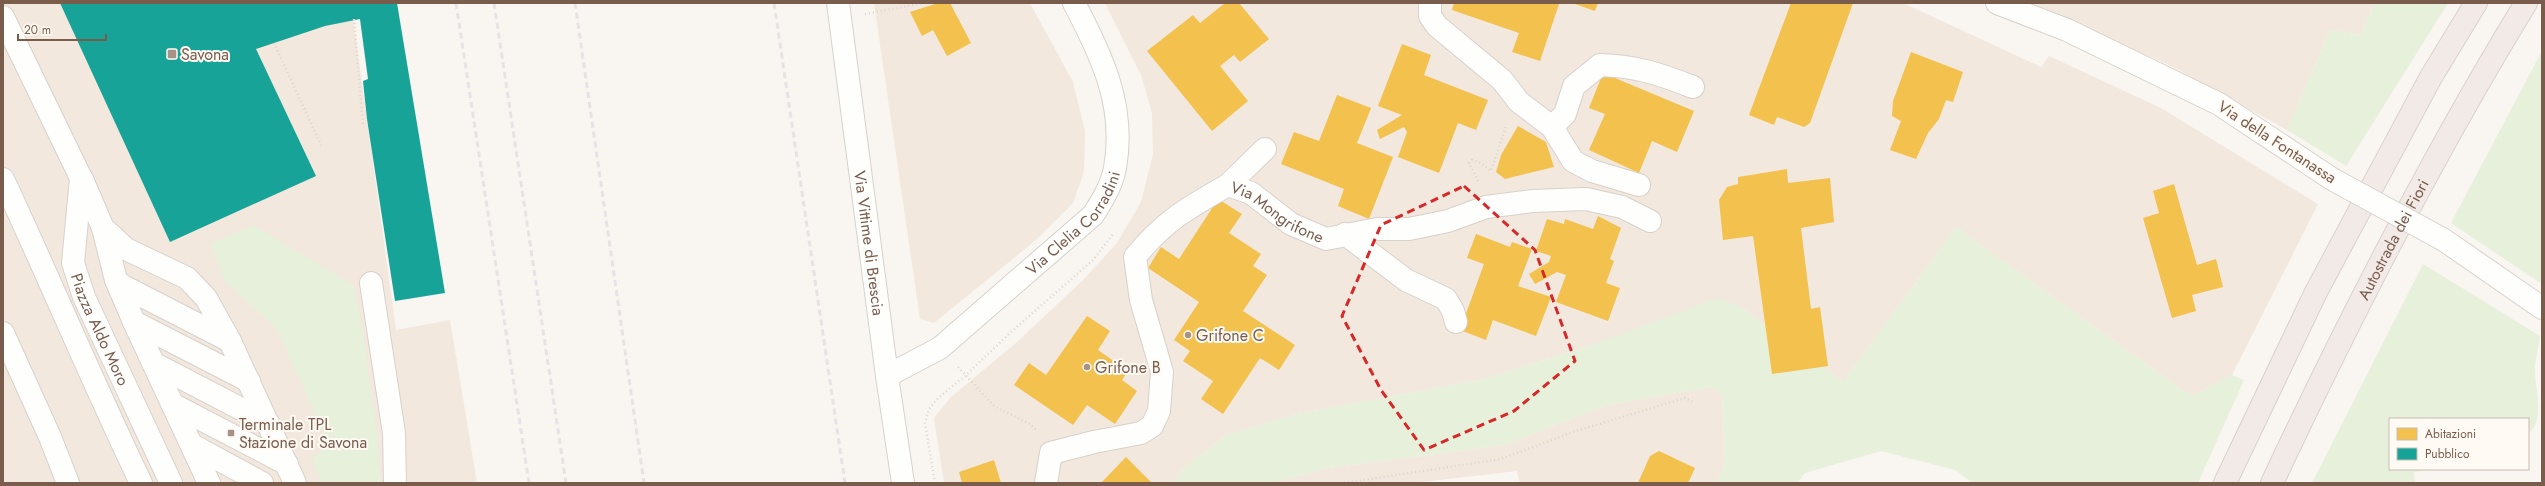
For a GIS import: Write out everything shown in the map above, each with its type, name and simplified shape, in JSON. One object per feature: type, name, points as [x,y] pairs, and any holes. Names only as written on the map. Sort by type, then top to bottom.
[{"type":"highway","points":[[2225,483],[2316,292],[2431,77],[2476,3]]},
{"type":"highway","name":"Autostrada dei Fiori","points":[[2272,483],[2387,247],[2469,96],[2526,3]]},
{"type":"street","name":"Via Clelia Corradini","points":[[887,376],[940,348],[1093,215],[1105,196],[1115,169],[1115,105],[1110,78],[1097,47],[1074,3]]},
{"type":"street","points":[[1430,3],[1430,16],[1437,26],[1502,80],[1519,102],[1552,127],[1573,161],[1592,171],[1639,185]]},
{"type":"street","name":"Via della Fontanassa","points":[[1997,3],[2067,30],[2219,104],[2332,179],[2444,240],[2542,308]]},
{"type":"street","name":"Via Vittime di Brescia","points":[[838,11],[887,376],[903,483]]},
{"type":"street","points":[[3,17],[81,178],[103,228],[116,280],[209,483]]},
{"type":"street","points":[[1552,127],[1565,114],[1574,86],[1600,64],[1624,65],[1649,70],[1694,87]]},
{"type":"street","points":[[1228,185],[1265,149]]},
{"type":"street","name":"Piazza Aldo Moro","points":[[81,178],[74,263],[84,297],[171,483]]},
{"type":"street","name":"Piazza Aldo Moro","points":[[3,179],[58,298],[93,384],[141,483]]},
{"type":"street","name":"Via Mongrifone","points":[[1051,453],[1094,442],[1141,433],[1152,426],[1159,412],[1162,372],[1141,300],[1135,257],[1154,233],[1188,207],[1228,185],[1251,193],[1291,224],[1326,239],[1345,234],[1377,229],[1409,229],[1448,221],[1486,206],[1586,199],[1622,207],[1650,221]]},
{"type":"street","points":[[103,228],[126,249],[187,278],[206,298],[230,341],[291,473]]},
{"type":"street","points":[[1345,234],[1406,280],[1446,299],[1453,311],[1456,322]]},
{"type":"street","points":[[116,280],[122,285],[230,341]]},
{"type":"street","points":[[371,283],[394,432],[395,483]]},
{"type":"street","points":[[134,322],[248,381]]},
{"type":"street","points":[[3,333],[50,437],[68,483]]},
{"type":"street","points":[[153,363],[268,423]]},
{"type":"street","points":[[172,404],[291,473]]},
{"type":"street","points":[[192,445],[262,483]]},
{"type":"street","points":[[1046,483],[1051,453]]},
{"type":"path","points":[[838,11],[924,3]]},
{"type":"path","points":[[354,19],[363,126]]},
{"type":"path","points":[[274,43],[322,147]]},
{"type":"path","points":[[1473,172],[1469,163],[1472,160],[1481,163],[1491,171],[1505,127],[1519,102]]},
{"type":"path","points":[[940,348],[994,406],[1030,424],[1042,437],[1051,453]]},
{"type":"path","points":[[1344,483],[1501,459],[1576,431],[1685,398],[1696,403]]},
{"type":"highlighted area","points":[[1464,186],[1535,250],[1575,361],[1514,411],[1424,450],[1381,390],[1342,316],[1381,225]]},
{"type":"shaded area","points":[[3,3],[351,3],[396,330],[450,320],[477,483],[3,483]]},
{"type":"shaded area","points":[[874,3],[1030,3],[1073,82],[1085,131],[1084,172],[1073,203],[1036,240],[934,323],[920,319]]},
{"type":"shaded area","points":[[1105,3],[1903,3],[2041,67],[2049,56],[2161,108],[2318,204],[2232,375],[2191,396],[1956,227],[1843,382],[1741,307],[1592,345],[1484,379],[1297,414],[1227,435],[1188,464],[1172,483],[944,483],[934,418],[951,397],[1016,343],[1083,280],[1117,243],[1141,202],[1153,154],[1152,113],[1141,75]]},
{"type":"shaded area","points":[[2031,3],[2374,3],[2361,35],[2330,30],[2287,130],[2173,67]]},
{"type":"shaded area","points":[[1712,387],[1722,395],[1725,461],[1717,483],[1520,483],[1517,471],[1413,483],[1271,483],[1329,468],[1505,445],[1607,405]]},
{"type":"green space","points":[[2374,3],[2448,3],[2346,166],[2287,130],[2330,30],[2361,35]]},
{"type":"green space","points":[[2542,51],[2542,284],[2451,223]]},
{"type":"green space","points":[[254,225],[353,285],[361,319],[377,435],[380,483],[321,483],[312,458],[329,445],[276,328],[225,282],[210,244]]},
{"type":"green space","points":[[1956,227],[2191,396],[2232,375],[2244,380],[2198,483],[1973,483],[1955,470],[1881,451],[1805,473],[1797,483],[1717,483],[1725,461],[1722,395],[1712,387],[1607,405],[1505,445],[1329,468],[1271,483],[1172,483],[1188,464],[1227,435],[1297,414],[1484,379],[1592,345],[1718,298],[1741,307],[1843,382]]},
{"type":"green space","points":[[2423,264],[2540,336],[2535,369],[2538,415],[2533,428],[2529,432],[2529,418],[2389,418],[2389,470],[2428,470],[2414,472],[2415,483],[2312,483]]},
{"type":"building: Abitazioni","points":[[938,3],[950,3],[971,43],[947,56],[933,30],[922,36],[910,12]]},
{"type":"building: Abitazioni","points":[[1225,3],[1239,3],[1269,39],[1240,62],[1234,55],[1220,66],[1248,101],[1212,131],[1147,51],[1193,15],[1200,23]]},
{"type":"building: Abitazioni","points":[[1454,3],[1559,4],[1540,61],[1512,52],[1519,33],[1452,10]]},
{"type":"building: Abitazioni","points":[[1572,3],[1598,3],[1595,11]]},
{"type":"building: Abitazioni","points":[[1791,3],[1853,3],[1810,123],[1804,127],[1777,117],[1774,125],[1749,115]]},
{"type":"building: Abitazioni","points":[[1402,44],[1431,55],[1424,75],[1488,100],[1476,130],[1458,123],[1439,173],[1398,157],[1407,132],[1404,127],[1380,139],[1377,130],[1402,115],[1378,106]]},
{"type":"building: Abitazioni","points":[[1911,52],[1963,72],[1953,102],[1946,100],[1939,119],[1928,133],[1916,159],[1890,150],[1901,121],[1892,116],[1893,101]]},
{"type":"building: Abitazioni","points":[[1603,73],[1694,111],[1677,152],[1652,141],[1639,173],[1589,150],[1605,114],[1589,108]]},
{"type":"building: Abitazioni","points":[[1337,95],[1371,108],[1357,143],[1393,157],[1369,219],[1338,206],[1344,189],[1281,164],[1294,132],[1319,141]]},
{"type":"building: Abitazioni","points":[[1518,126],[1546,142],[1554,167],[1505,179],[1496,172],[1501,155]]},
{"type":"building: Abitazioni","points":[[1787,169],[1788,183],[1830,178],[1834,222],[1801,228],[1811,309],[1820,307],[1828,366],[1772,374],[1753,236],[1723,240],[1719,200],[1727,187],[1738,184],[1738,177]]},
{"type":"building: Abitazioni","points":[[2174,184],[2197,265],[2216,259],[2223,287],[2192,295],[2196,311],[2172,318],[2143,218],[2159,213],[2153,191]]},
{"type":"building: Abitazioni","points":[[1218,199],[1242,214],[1229,233],[1261,254],[1253,266],[1267,275],[1243,311],[1295,345],[1279,370],[1260,358],[1223,414],[1201,399],[1213,381],[1183,361],[1190,351],[1174,340],[1199,302],[1148,268],[1161,247],[1179,259]]},
{"type":"building: Abitazioni","points":[[1598,216],[1621,228],[1610,259],[1614,261],[1606,283],[1620,288],[1608,321],[1556,302],[1566,275],[1557,272],[1535,284],[1529,274],[1549,262],[1551,256],[1536,251],[1547,219],[1564,224],[1565,219],[1593,229]]},
{"type":"building: Abitazioni","points":[[1476,234],[1510,247],[1512,242],[1532,249],[1518,286],[1551,297],[1536,336],[1493,320],[1486,340],[1460,330],[1484,264],[1467,258]]},
{"type":"building: Abitazioni","name":"Grifone B","points":[[1087,316],[1110,331],[1098,350],[1128,371],[1122,380],[1137,391],[1115,424],[1087,405],[1073,425],[1014,385],[1029,363],[1046,375]]},
{"type":"building: Abitazioni","points":[[1659,451],[1695,468],[1688,483],[1638,483],[1650,456]]},
{"type":"building: Abitazioni","points":[[1126,457],[1152,483],[1101,483]]},
{"type":"building: Abitazioni","points":[[994,460],[1001,483],[962,483],[959,472]]},
{"type":"building: Pubblico","points":[[60,3],[397,3],[445,293],[395,301],[367,119],[363,81],[368,79],[360,19],[325,26],[256,49],[316,176],[170,242]]},
{"type":"railway","points":[[456,3],[529,483]]},
{"type":"railway","points":[[494,3],[566,483]]},
{"type":"railway","points":[[575,3],[644,483]]},
{"type":"railway","points":[[774,3],[845,483]]},
{"type":"place","name":"Savona","points":[[172,54]]},
{"type":"place","name":"Grifone C","points":[[1188,335]]},
{"type":"place","name":"Grifone B","points":[[1087,367]]},
{"type":"place","name":"Terminale TPL Stazione di Savona","points":[[231,433]]}]
